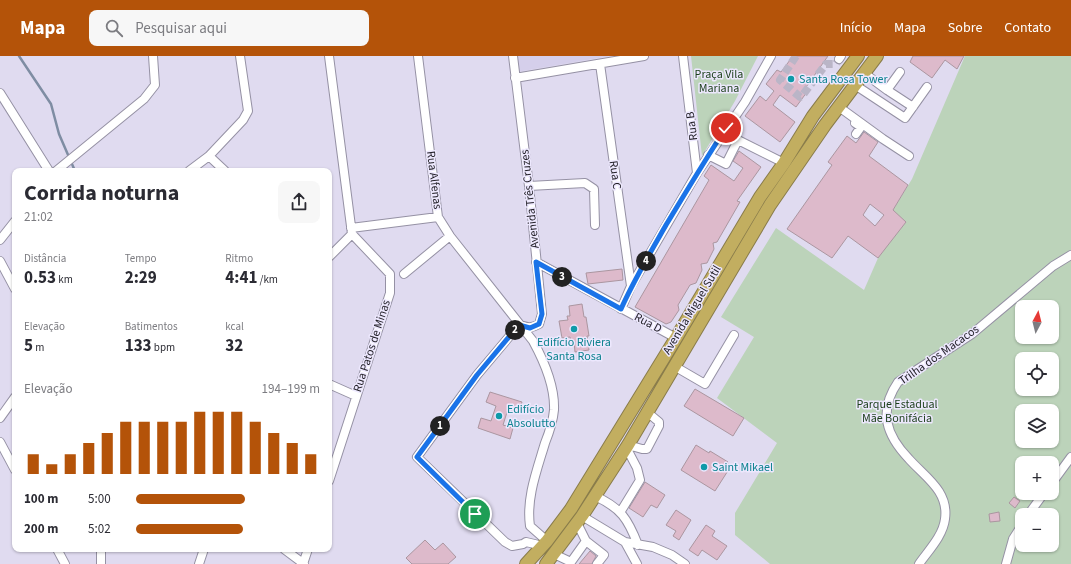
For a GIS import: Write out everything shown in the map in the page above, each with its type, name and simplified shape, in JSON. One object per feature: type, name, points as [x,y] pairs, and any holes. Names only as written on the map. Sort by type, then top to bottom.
[{"type":"highway","name":"Avenida Miguel Sutil","points":[[526,564],[545,543],[571,509],[676,338],[760,197],[813,116],[858,56]]},
{"type":"highway","name":"Avenida Miguel Sutil","points":[[546,564],[580,520],[627,446],[770,205],[838,108],[877,56]]},
{"type":"street","points":[[60,168],[144,99],[155,85],[153,56]]},
{"type":"street","points":[[193,168],[209,156],[243,120],[248,111],[240,56]]},
{"type":"street","points":[[329,56],[352,231]]},
{"type":"street","name":"Rua Alfenas","points":[[418,56],[438,217],[450,236],[519,325]]},
{"type":"street","name":"Avenida Três Cruzes","points":[[513,56],[529,186],[542,320],[539,324],[530,328],[519,325]]},
{"type":"street","points":[[516,78],[644,56]]},
{"type":"street","name":"Rua B","points":[[684,56],[697,173]]},
{"type":"street","points":[[621,309],[631,286],[697,173],[745,102],[771,56]]},
{"type":"street","name":"Rua C","points":[[600,64],[631,286]]},
{"type":"street","points":[[887,90],[900,72]]},
{"type":"street","points":[[864,74],[913,107]]},
{"type":"street","points":[[855,85],[905,118],[927,86]]},
{"type":"street","points":[[0,93],[47,168]]},
{"type":"street","points":[[838,108],[861,127],[856,134]]},
{"type":"street","points":[[838,108],[909,156]]},
{"type":"street","points":[[708,155],[726,164],[738,140],[784,162]]},
{"type":"street","points":[[209,156],[222,168]]},
{"type":"street","points":[[529,186],[586,183],[594,189],[596,225]]},
{"type":"street","points":[[332,253],[352,231],[438,217]]},
{"type":"street","points":[[0,240],[12,225]]},
{"type":"street","name":"Rua Patos de Minas","points":[[332,472],[390,293],[390,274],[352,231]]},
{"type":"street","points":[[404,274],[450,236]]},
{"type":"street","name":"Trilha dos Macacos","points":[[919,564],[941,533],[945,521],[946,510],[940,492],[934,483],[898,447],[890,431],[886,418],[887,403],[892,390],[898,382],[972,334],[1053,266],[1071,255]]},
{"type":"street","points":[[0,261],[12,284]]},
{"type":"street","name":"Rua D","points":[[536,262],[676,338]]},
{"type":"street","points":[[526,542],[530,526],[528,514],[533,481],[554,411],[553,396],[541,355],[533,341],[519,325],[477,375],[417,457],[505,542],[512,546],[526,542],[545,543]]},
{"type":"street","points":[[674,366],[705,384],[734,335]]},
{"type":"street","points":[[332,385],[356,396]]},
{"type":"street","points":[[0,418],[12,401]]},
{"type":"street","points":[[627,446],[648,449],[659,426],[659,422],[647,412]]},
{"type":"street","points":[[0,442],[12,464]]},
{"type":"street","points":[[621,511],[640,480],[637,468],[627,446]]},
{"type":"street","points":[[1059,473],[1071,457]]},
{"type":"street","points":[[595,496],[609,502],[621,511],[633,530],[638,544]]},
{"type":"street","points":[[580,520],[586,541],[604,555],[597,564]]},
{"type":"street","points":[[580,520],[625,542],[653,547],[672,555],[685,564]]},
{"type":"street","points":[[530,526],[545,543]]},
{"type":"street","points":[[1006,564],[1012,539],[1015,535]]},
{"type":"street","points":[[554,554],[572,563],[586,541]]},
{"type":"street","points":[[625,542],[637,564]]},
{"type":"street","points":[[59,552],[65,564]]},
{"type":"street","points":[[101,552],[101,564]]},
{"type":"street","points":[[199,564],[203,552]]},
{"type":"street","points":[[288,552],[303,564],[307,552]]},
{"type":"shaded area","points":[[516,56],[610,56],[517,72]]},
{"type":"green space","name":"Praça Vila Mariana","points":[[691,56],[758,56],[735,101],[702,156]]},
{"type":"green space","name":"Parque Estadual Mãe Bonifácia","points":[[965,56],[1071,56],[1071,564],[770,564],[735,535],[735,513],[777,443],[717,398],[754,337],[721,317],[776,228],[864,290],[878,258],[893,210],[912,179]]},
{"type":"building","points":[[793,56],[828,56],[804,90],[807,92],[796,107],[780,95],[773,105],[795,122],[780,142],[745,116],[760,96],[766,101],[774,91],[766,84],[777,70],[781,72]]},
{"type":"building","points":[[913,56],[964,56],[957,69],[945,60],[932,78],[910,62]]},
{"type":"building","points":[[864,132],[878,142],[869,156],[908,185],[893,210],[906,222],[878,258],[848,236],[832,258],[787,229],[832,165],[828,162],[847,136],[856,143]],"holes":[[[870,204],[884,215],[875,226],[863,215]]]},
{"type":"building","points":[[739,151],[761,167],[737,201],[740,202],[717,242],[713,243],[714,249],[707,263],[701,264],[702,270],[696,283],[690,285],[678,305],[679,310],[671,322],[666,324],[635,307],[709,180],[704,176],[711,165],[734,181],[743,168],[733,161]]},
{"type":"building","points":[[622,269],[623,280],[588,284],[586,273]]},
{"type":"building","name":"Edifício Riviera Santa Rosa","points":[[582,304],[589,336],[587,336],[589,350],[575,352],[574,342],[571,342],[570,337],[562,338],[559,321],[568,320],[567,316],[570,316],[569,306]]},
{"type":"building","points":[[695,389],[744,418],[733,436],[684,406]]},
{"type":"building","name":"Edifício Absolutto","points":[[490,392],[522,402],[518,413],[508,409],[503,425],[513,428],[510,439],[478,428],[481,418],[491,421],[496,406],[486,402]]},
{"type":"building","name":"Saint Mikael","points":[[696,445],[709,453],[710,451],[728,462],[727,463],[731,466],[715,491],[681,470]]},
{"type":"building","points":[[645,482],[665,495],[657,508],[651,505],[643,517],[629,508]]},
{"type":"building","points":[[1014,497],[1015,500],[1020,501],[1015,508],[1009,503]]},
{"type":"building","points":[[676,510],[691,520],[679,540],[673,536],[676,531],[666,525]]},
{"type":"building","points":[[999,512],[1000,521],[990,522],[989,514]]},
{"type":"building","points":[[706,525],[715,531],[712,536],[727,546],[717,560],[702,550],[698,556],[689,550]]},
{"type":"building","points":[[425,540],[435,550],[443,543],[456,557],[448,564],[412,564],[406,558]]},
{"type":"building","points":[[590,551],[596,556],[592,564],[579,564]]},
{"type":"waterway","points":[[19,56],[51,104],[59,134],[74,168]]},
{"type":"tunnel","points":[[796,56],[780,80],[800,97],[826,64],[836,64],[839,59]]},
{"type":"place","name":"Santa Rosa Tower","points":[[791,79]]},
{"type":"place","name":"Edifício Riviera Santa Rosa","points":[[574,329]]},
{"type":"place","name":"Edifício Absolutto","points":[[499,416]]},
{"type":"place","name":"Saint Mikael","points":[[704,467]]},
{"type":"route","points":[[475,514],[417,457],[477,375],[519,325],[530,328],[539,324],[542,320],[536,262],[621,309],[631,286],[653,248],[697,173],[726,128]]}]
